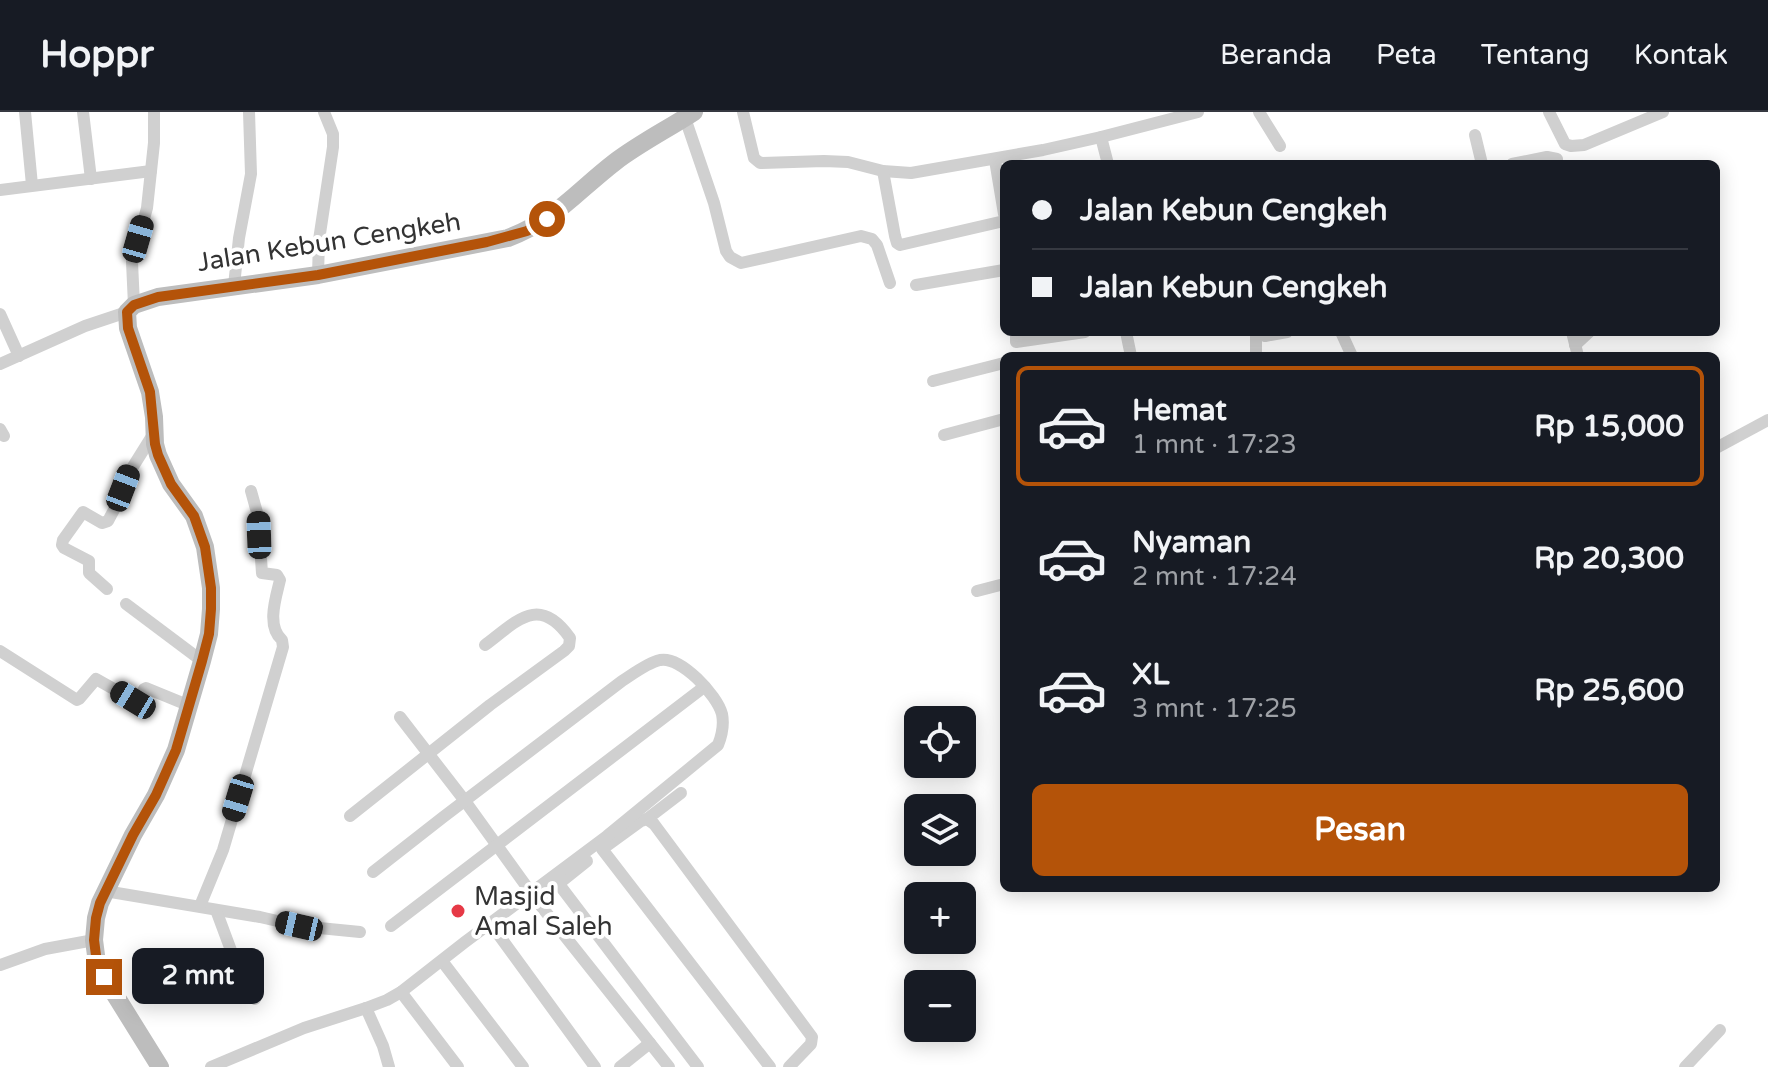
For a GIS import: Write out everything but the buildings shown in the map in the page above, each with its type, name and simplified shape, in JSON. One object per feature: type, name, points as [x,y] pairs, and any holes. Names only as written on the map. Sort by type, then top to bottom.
[{"type":"street","points":[[25,112],[32,185]]},
{"type":"street","points":[[83,112],[91,179]]},
{"type":"street","points":[[154,112],[147,208],[132,262],[128,328],[150,392],[158,455],[171,484],[194,516],[208,559],[211,609],[209,634],[176,750],[105,891],[96,918],[94,940],[97,963],[104,977],[160,1067]]},
{"type":"street","points":[[234,286],[251,174],[249,112]]},
{"type":"street","points":[[318,275],[319,240],[333,147],[333,134],[324,112]]},
{"type":"street","points":[[743,112],[751,151],[760,163],[848,162],[883,171],[911,173],[995,160],[1198,112]]},
{"type":"street","points":[[1259,112],[1280,146]]},
{"type":"street","points":[[1549,112],[1562,140],[1571,146],[1584,145],[1663,112]]},
{"type":"street","points":[[690,115],[730,257],[741,263],[861,236],[872,239],[877,245],[890,283]]},
{"type":"street","name":"Jalan Kebun Cengkeh","points":[[130,309],[158,297],[318,275],[487,242],[527,231],[569,202],[633,148],[690,115]]},
{"type":"street","points":[[1475,135],[1481,160]]},
{"type":"street","points":[[1101,137],[1107,160]]},
{"type":"street","points":[[1556,160],[1562,140]]},
{"type":"street","points":[[1532,160],[1547,157],[1554,160]]},
{"type":"street","points":[[995,160],[1000,190]]},
{"type":"street","points":[[0,190],[151,171]]},
{"type":"street","points":[[883,171],[895,236],[900,245],[1000,222]]},
{"type":"street","points":[[916,285],[1000,271]]},
{"type":"street","points":[[0,364],[130,309]]},
{"type":"street","points":[[0,314],[19,356]]},
{"type":"street","points":[[1017,343],[1060,336]]},
{"type":"street","points":[[933,381],[1000,364]]},
{"type":"street","points":[[944,435],[1000,420]]},
{"type":"street","points":[[1720,446],[1768,420]]},
{"type":"street","points":[[107,589],[89,573],[89,561],[64,548],[63,540],[83,512],[102,523],[108,521],[129,473],[154,433]]},
{"type":"street","points":[[200,906],[223,850],[283,647],[274,621],[280,580],[277,575],[262,573],[258,516],[251,491]]},
{"type":"street","points":[[977,591],[1000,585]]},
{"type":"street","points":[[126,604],[202,661]]},
{"type":"street","points":[[350,816],[490,705],[564,651],[569,646],[570,638],[552,618],[538,613],[518,620],[485,645]]},
{"type":"street","points":[[0,651],[78,700],[96,679],[135,701],[146,688],[190,706]]},
{"type":"street","points":[[373,872],[622,681],[659,660],[671,660],[683,665],[719,708],[723,727],[718,745],[534,896]]},
{"type":"street","points":[[391,926],[704,687]]},
{"type":"street","points":[[400,717],[534,896],[669,1067]]},
{"type":"street","points":[[651,822],[681,793]]},
{"type":"street","points":[[211,1067],[401,992],[490,923],[558,883],[641,821],[651,822],[812,1037],[811,1044],[789,1067]]},
{"type":"street","points":[[602,849],[770,1067]]},
{"type":"street","points":[[558,883],[698,1067]]},
{"type":"street","points":[[105,891],[299,926],[360,932]]},
{"type":"street","points":[[216,910],[232,953],[255,999]]},
{"type":"street","points":[[490,923],[595,1067]]},
{"type":"street","points":[[0,965],[45,949],[94,940]]},
{"type":"street","points":[[442,961],[523,1067]]},
{"type":"street","points":[[401,992],[458,1067]]},
{"type":"street","points":[[366,1008],[389,1067]]},
{"type":"street","points":[[1685,1067],[1720,1030]]},
{"type":"street","points":[[620,1067],[650,1043]]},
{"type":"street","points":[[444,1049],[448,1067]]},
{"type":"place","name":"Masjid Amal Saleh","points":[[458,911]]},
{"type":"route","points":[[104,977],[97,963],[94,940],[100,903],[176,750],[209,634],[211,609],[205,547],[194,516],[171,484],[155,444],[150,392],[128,328],[129,308],[158,297],[318,275],[508,238],[547,219]]}]
